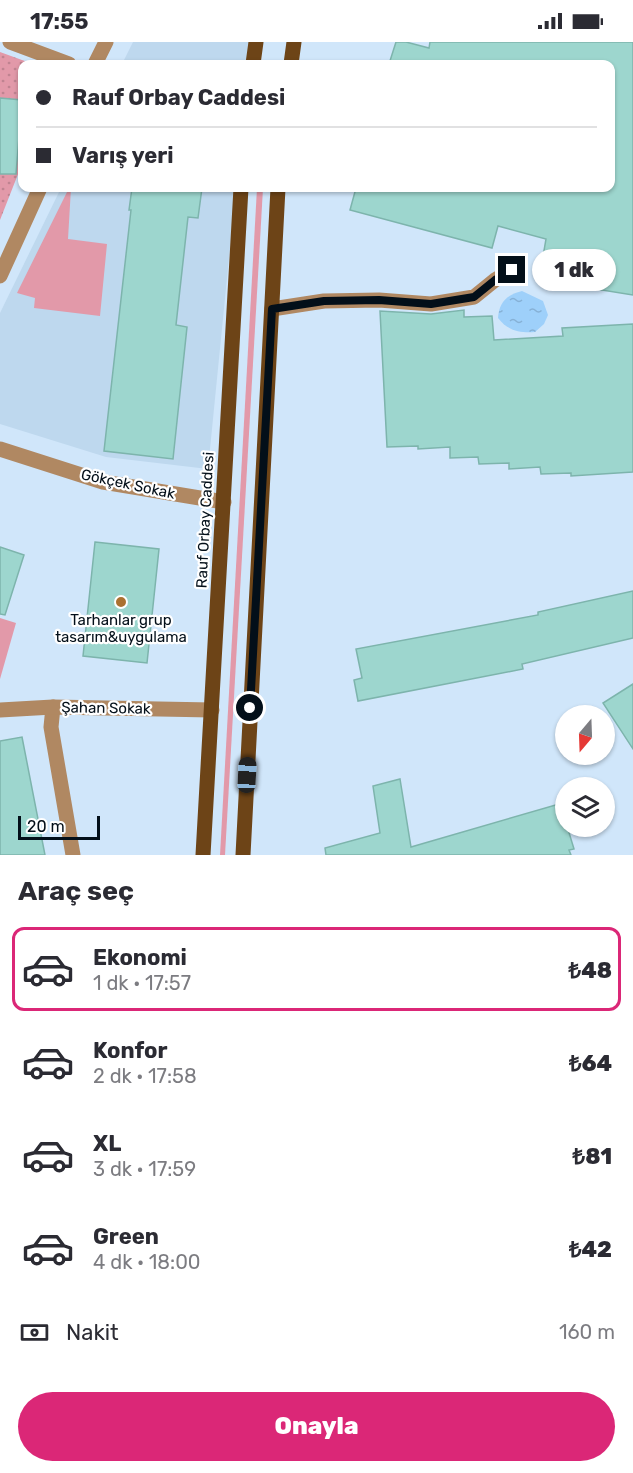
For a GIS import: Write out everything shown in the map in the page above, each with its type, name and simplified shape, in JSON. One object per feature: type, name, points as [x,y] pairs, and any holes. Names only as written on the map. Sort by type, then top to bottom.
[{"type":"main road","points":[[254,60],[256,42]]},
{"type":"main road","points":[[292,60],[294,42]]},
{"type":"main road","name":"Rauf Orbay Caddesi","points":[[203,855],[241,192]]},
{"type":"main road","points":[[243,855],[279,192]]},
{"type":"street","points":[[10,42],[58,60]]},
{"type":"street","points":[[97,60],[106,42]]},
{"type":"street","points":[[0,276],[38,192]]},
{"type":"street","points":[[272,309],[324,301],[379,300],[431,304],[474,297],[512,270]]},
{"type":"street","name":"Gökçek Sokak","points":[[0,449],[103,482],[224,502]]},
{"type":"street","points":[[53,707],[51,727],[73,855]]},
{"type":"street","name":"Şahan Sokak","points":[[0,710],[53,707],[212,710]]},
{"type":"shaded area","points":[[133,42],[251,42],[249,60],[124,60]]},
{"type":"shaded area","points":[[0,52],[22,60],[18,60],[18,174],[0,220]]},
{"type":"shaded area","points":[[59,192],[236,192],[208,469],[106,457],[0,424],[0,313]]},
{"type":"shaded area","points":[[67,192],[71,192],[68,239],[107,244],[100,316],[34,308],[35,298],[17,293]]},
{"type":"shaded area","points":[[257,192],[263,192],[225,855],[220,855]]},
{"type":"shaded area","points":[[0,618],[16,623],[0,679]]},
{"type":"water","points":[[522,291],[543,301],[548,315],[544,324],[535,332],[515,330],[506,326],[498,318],[504,300]]},
{"type":"building","points":[[396,42],[429,48],[430,42],[633,42],[633,295],[539,280],[546,239],[498,226],[492,248],[350,210],[355,192],[615,192],[615,60],[390,60]]},
{"type":"building","points":[[0,98],[18,100],[16,174],[0,174]]},
{"type":"building","points":[[131,192],[201,192],[198,218],[188,217],[176,325],[187,327],[173,459],[104,451],[131,210],[129,210]]},
{"type":"building","points":[[464,310],[464,317],[492,316],[494,340],[563,336],[562,328],[633,324],[633,472],[571,476],[571,473],[541,474],[540,467],[509,469],[509,463],[479,464],[478,457],[450,458],[450,447],[418,449],[418,446],[387,447],[380,311],[431,314]]},
{"type":"building","name":"Tarhanlar grup tasarım&uygulama","points":[[95,542],[159,549],[147,663],[83,656]]},
{"type":"building","points":[[0,547],[24,555],[5,615],[0,614]]},
{"type":"building","points":[[633,591],[633,638],[522,664],[523,669],[358,701],[354,680],[362,678],[356,649],[538,615],[538,612]]},
{"type":"building","points":[[633,684],[633,749],[615,721],[615,705],[603,703]]},
{"type":"building","points":[[22,737],[45,855],[0,855],[0,741]]},
{"type":"building","points":[[400,779],[411,847],[555,805],[555,837],[570,837],[574,849],[569,850],[571,855],[326,855],[325,848],[380,833],[373,786]]},
{"type":"place","name":"Tarhanlar grup tasarım&uygulama","points":[[121,602]]},
{"type":"route","points":[[250,708],[272,309],[324,301],[379,300],[431,304],[474,297],[512,270]]}]
